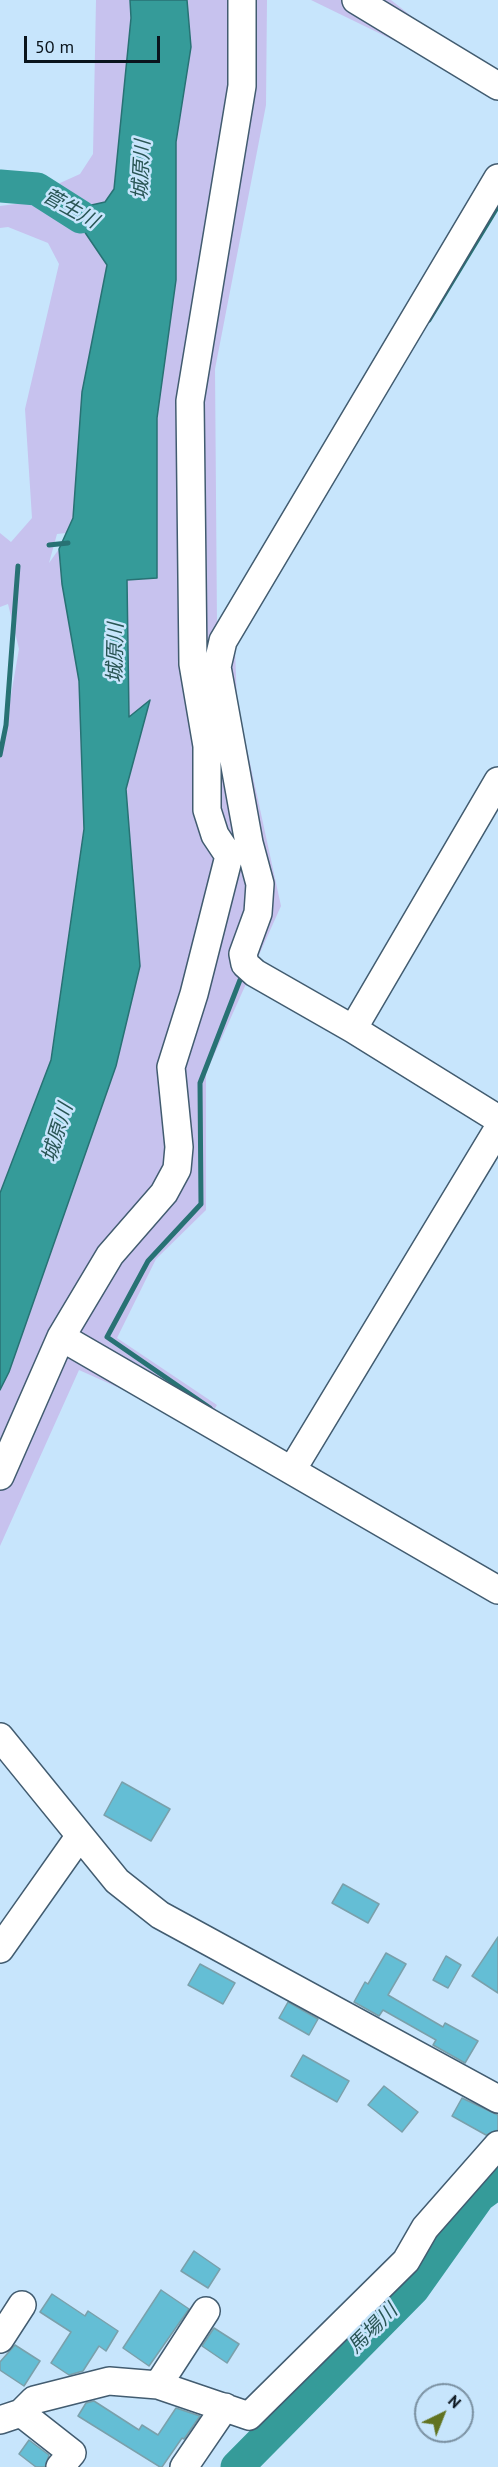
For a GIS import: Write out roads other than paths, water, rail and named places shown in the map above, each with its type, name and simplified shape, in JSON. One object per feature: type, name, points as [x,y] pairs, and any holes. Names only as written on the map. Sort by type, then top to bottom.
[{"type":"street","points":[[242,0],[242,86],[190,401],[193,664],[207,746],[207,810],[215,835],[239,850],[260,884],[258,913],[243,954],[245,963],[255,974],[353,1029],[498,1119]]},
{"type":"street","points":[[356,0],[498,86]]},
{"type":"street","points":[[0,1476],[62,1337],[110,1255],[164,1193],[177,1169],[179,1147],[171,1067],[239,850],[218,666],[223,641],[498,178]]},
{"type":"street","points":[[353,1029],[498,782]]},
{"type":"street","points":[[292,1470],[498,1129]]},
{"type":"street","points":[[62,1337],[498,1590]]},
{"type":"street","points":[[0,1737],[117,1881],[160,1916],[498,2099]]},
{"type":"street","points":[[0,1949],[79,1837]]},
{"type":"street","points":[[60,2467],[72,2452],[10,2417],[34,2400],[109,2381],[158,2385],[249,2416],[406,2261],[425,2228],[498,2145]]},
{"type":"street","points":[[158,2385],[207,2311]]},
{"type":"street","points":[[184,2467],[225,2407]]},
{"type":"water","name":"城原川","points":[[130,0],[187,0],[191,47],[176,142],[176,280],[157,418],[157,578],[127,580],[129,717],[150,700],[126,789],[140,966],[116,1066],[9,1372],[0,1390],[0,1193],[51,1060],[84,829],[79,681],[62,584],[59,549],[73,518],[82,392],[107,265],[82,228],[39,201],[49,188],[87,206],[105,202],[114,189],[131,18]]},
{"type":"waterway","name":"菅生川","points":[[0,186],[37,189],[81,217]]},
{"type":"waterway","points":[[429,320],[498,206]]},
{"type":"waterway","points":[[49,545],[68,543]]},
{"type":"waterway","points":[[0,755],[6,725],[18,566]]},
{"type":"waterway","points":[[210,1408],[107,1337],[148,1261],[201,1204],[200,1083],[240,980]]},
{"type":"waterway","name":"馬場川","points":[[237,2467],[413,2289],[479,2196],[498,2182]]}]
